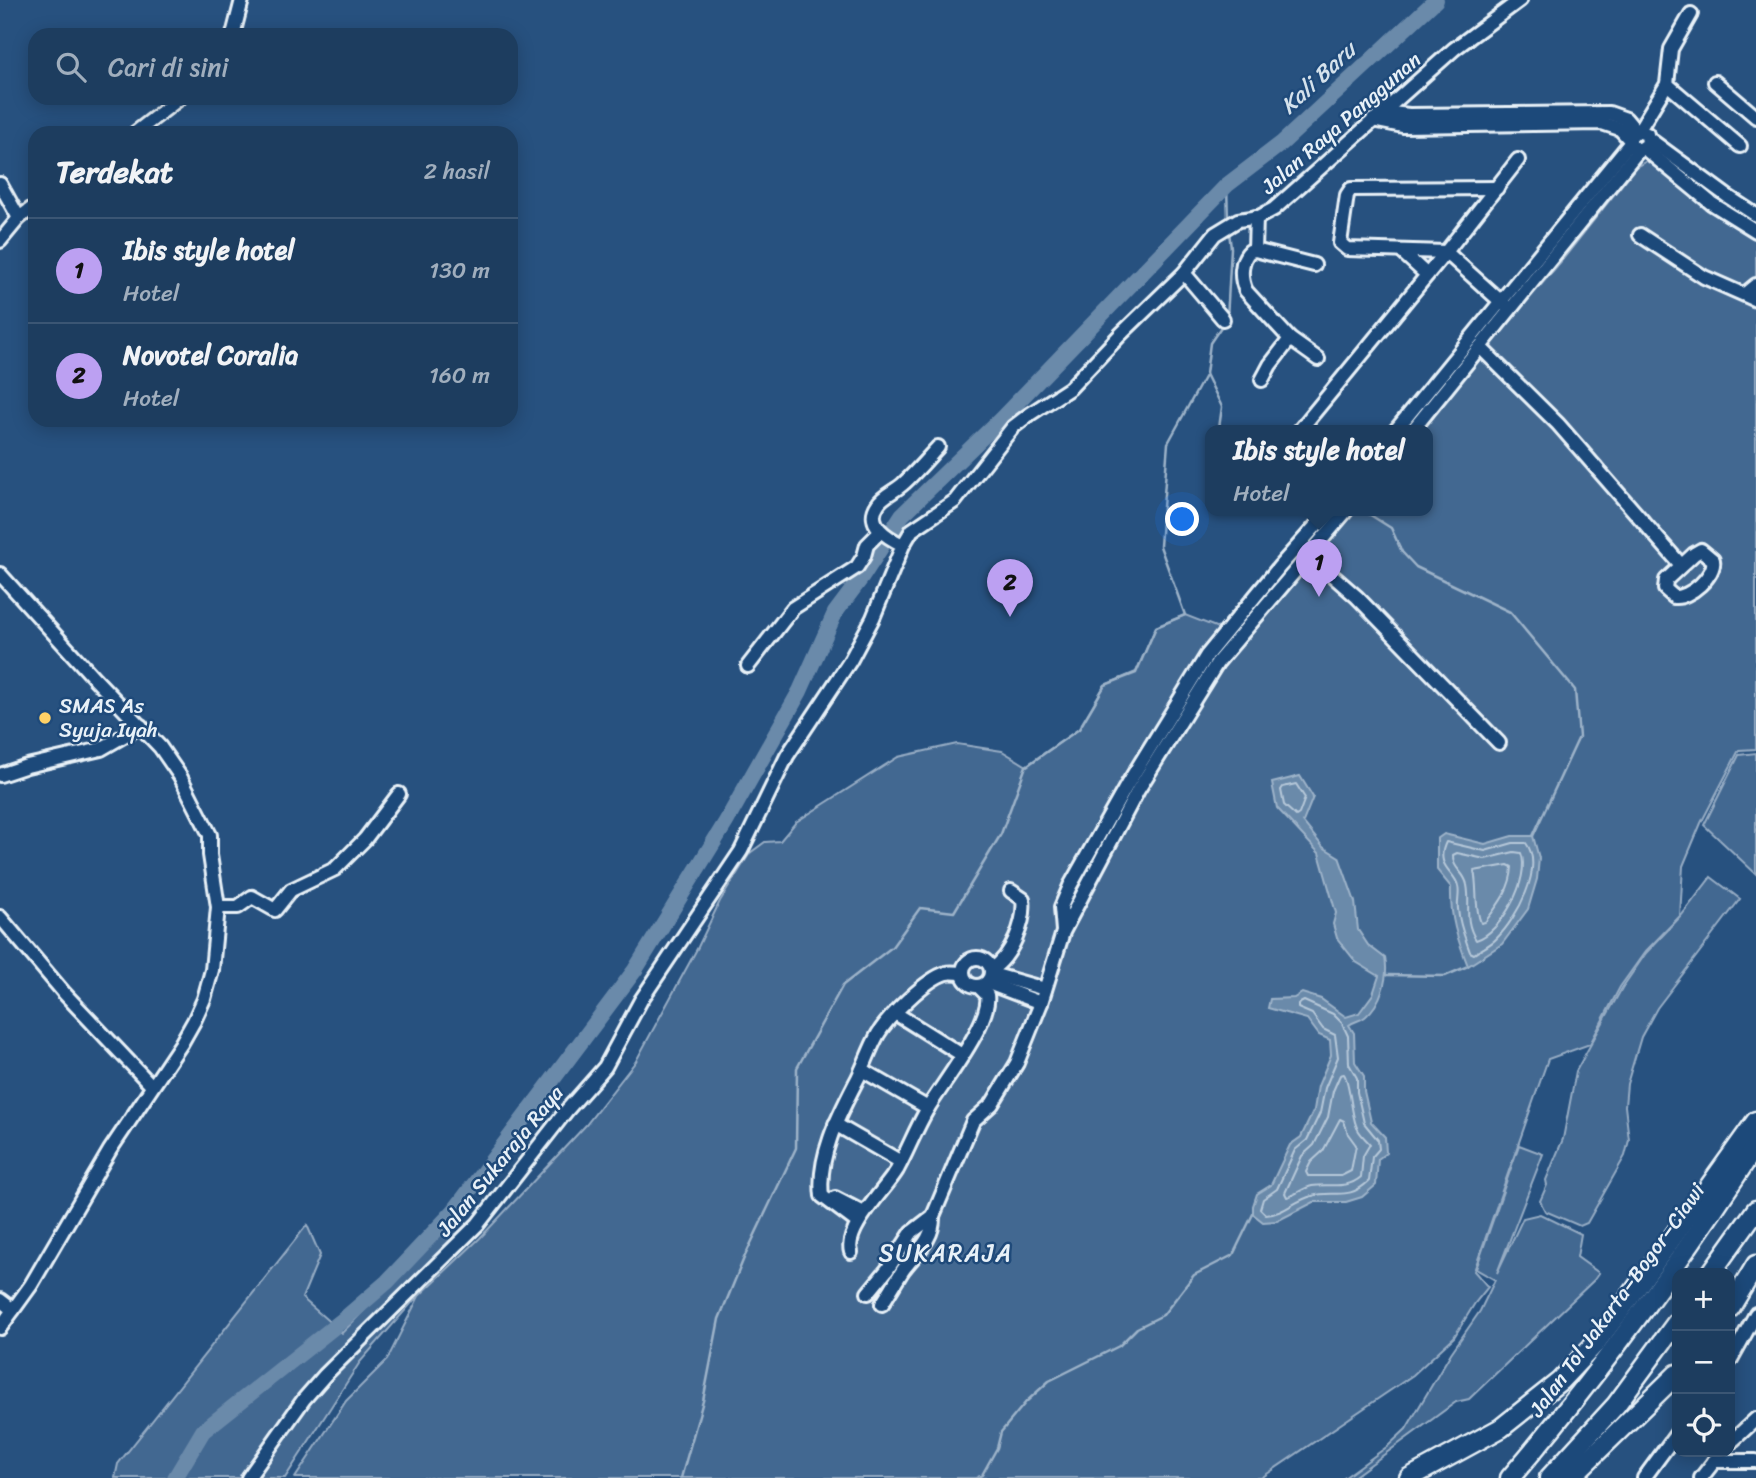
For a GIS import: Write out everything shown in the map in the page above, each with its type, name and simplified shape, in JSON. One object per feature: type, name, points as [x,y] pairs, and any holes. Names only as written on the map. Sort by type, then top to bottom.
[{"type":"highway","points":[[1409,1478],[1501,1428],[1560,1381],[1595,1344],[1620,1311],[1756,1121]]},
{"type":"highway","name":"Jalan Tol Jakarta–Bogor–Ciawi","points":[[1510,1478],[1585,1388],[1634,1322],[1756,1145]]},
{"type":"highway","points":[[1715,1268],[1756,1210]]},
{"type":"highway","points":[[1735,1300],[1756,1265]]},
{"type":"highway","points":[[1549,1478],[1616,1405],[1672,1329]]},
{"type":"highway","points":[[1570,1478],[1672,1379]]},
{"type":"street","points":[[235,28],[242,0]]},
{"type":"street","name":"Jalan Raya Panggunan","points":[[899,543],[919,523],[955,501],[1013,427],[1070,388],[1184,273],[1224,226],[1266,214],[1281,203],[1454,49],[1520,0]]},
{"type":"street","points":[[1400,425],[1505,305],[1638,140],[1667,84],[1671,49],[1691,14]]},
{"type":"street","points":[[1715,82],[1756,117]]},
{"type":"street","points":[[1667,84],[1740,146]]},
{"type":"street","points":[[144,126],[171,105]]},
{"type":"street","points":[[1378,116],[1404,127],[1521,120],[1602,123],[1620,129],[1756,215]]},
{"type":"street","points":[[1638,140],[1711,203],[1756,230]]},
{"type":"street","points":[[1304,425],[1518,160]]},
{"type":"street","points":[[0,184],[19,218]]},
{"type":"street","points":[[1497,188],[1358,188],[1348,191],[1340,243],[1347,249],[1446,252],[1505,305]]},
{"type":"street","points":[[0,241],[28,211]]},
{"type":"street","points":[[1255,250],[1256,217]]},
{"type":"street","points":[[1640,235],[1704,277],[1750,297],[1756,285]]},
{"type":"street","points":[[1314,265],[1255,250],[1246,254],[1242,284],[1290,339],[1318,359]]},
{"type":"street","points":[[1402,252],[1427,275]]},
{"type":"street","points":[[1184,273],[1223,319]]},
{"type":"street","points":[[1417,425],[1480,347],[1505,305]]},
{"type":"street","points":[[1262,380],[1290,339]]},
{"type":"street","points":[[1480,347],[1558,424],[1681,565]]},
{"type":"street","points":[[899,543],[882,533],[875,518],[878,503],[904,484],[938,447]]},
{"type":"street","points":[[882,1304],[906,1266],[930,1236],[933,1216],[973,1121],[992,1104],[1007,1082],[1026,1044],[1063,932],[1138,790],[1212,659],[1276,582],[1325,516]]},
{"type":"street","points":[[1276,582],[1309,555],[1342,516]]},
{"type":"street","points":[[748,666],[793,608],[857,566],[867,545],[882,533]]},
{"type":"street","name":"Jalan Sukaraja Raya","points":[[248,1478],[304,1399],[478,1224],[566,1110],[605,1067],[641,1000],[741,851],[787,755],[860,645],[899,543]]},
{"type":"street","points":[[1309,555],[1366,605],[1499,743]]},
{"type":"street","points":[[0,574],[94,679],[160,747],[180,776],[210,835],[210,855],[218,907],[215,954],[204,999],[181,1044],[110,1150],[0,1328]]},
{"type":"street","points":[[0,775],[101,749],[141,726]]},
{"type":"street","points":[[218,907],[240,906],[252,897],[275,910],[291,890],[335,869],[365,839],[399,794]]},
{"type":"street","points":[[988,978],[1009,950],[1022,917],[1023,899],[1011,891]]},
{"type":"street","points":[[0,917],[65,994],[152,1086]]},
{"type":"street","points":[[851,1252],[849,1246],[861,1218],[901,1162],[928,1108],[988,1009],[988,978],[984,960],[972,958],[962,972]]},
{"type":"street","points":[[962,972],[968,984],[988,978],[1045,989]]},
{"type":"street","points":[[861,1218],[822,1194],[821,1175],[835,1124],[878,1035],[895,1013],[906,1001],[937,978],[948,973],[962,972]]},
{"type":"street","points":[[988,978],[1041,1003]]},
{"type":"street","points":[[895,1013],[962,1055]]},
{"type":"street","points":[[862,1070],[928,1108]]},
{"type":"street","points":[[835,1124],[901,1162]]},
{"type":"street","points":[[868,1293],[912,1232],[933,1216]]},
{"type":"street","points":[[0,1300],[13,1310]]},
{"type":"street","points":[[1735,1352],[1756,1314]]},
{"type":"street","points":[[1735,1438],[1756,1419]]},
{"type":"street","points":[[1644,1478],[1672,1440]]},
{"type":"street","points":[[1701,1478],[1717,1457]]},
{"type":"street","points":[[1726,1457],[1756,1461]]},
{"type":"shaded area","points":[[1650,159],[1756,231],[1756,749],[1739,750],[1701,823],[1683,866],[1680,916],[1645,952],[1620,987],[1590,1044],[1548,1059],[1474,1271],[1488,1287],[1454,1337],[1413,1375],[1261,1478],[295,1478],[346,1401],[387,1360],[419,1296],[480,1238],[586,1125],[636,1061],[720,901],[750,853],[765,842],[780,841],[796,822],[898,757],[957,744],[1002,751],[1027,766],[1079,729],[1105,685],[1136,672],[1156,627],[1185,615],[1244,638],[1347,516],[1433,516],[1433,425],[1422,425],[1563,259],[1636,167]]},
{"type":"shaded area","points":[[1756,753],[1756,874],[1704,825],[1739,755]]},
{"type":"shaded area","points":[[1711,877],[1740,899],[1657,1008],[1641,1037],[1627,1084],[1625,1106],[1629,1140],[1625,1156],[1587,1223],[1580,1226],[1545,1211],[1540,1201],[1563,1139],[1576,1071],[1622,988],[1646,953],[1681,916]]},
{"type":"shaded area","points":[[1519,1145],[1543,1154],[1497,1273],[1523,1218],[1540,1214],[1581,1234],[1577,1257],[1599,1273],[1469,1399],[1456,1402],[1352,1478],[1344,1478],[1388,1446],[1406,1429],[1451,1353],[1480,1311],[1495,1280],[1476,1269]]},
{"type":"shaded area","points":[[307,1225],[320,1255],[302,1298],[342,1333],[443,1230],[458,1236],[444,1266],[360,1362],[285,1478],[115,1478],[118,1464]]},
{"type":"water","points":[[1300,776],[1313,797],[1303,822],[1323,847],[1339,857],[1355,902],[1358,930],[1368,945],[1385,958],[1386,973],[1379,998],[1371,1012],[1349,1025],[1354,1033],[1355,1062],[1364,1076],[1364,1091],[1371,1122],[1385,1137],[1386,1153],[1378,1159],[1376,1185],[1362,1197],[1346,1202],[1314,1202],[1277,1221],[1263,1222],[1253,1214],[1257,1194],[1271,1185],[1290,1145],[1301,1137],[1314,1110],[1318,1086],[1331,1055],[1330,1040],[1319,1035],[1307,1019],[1268,1008],[1270,999],[1294,998],[1302,993],[1321,999],[1346,1017],[1359,1013],[1373,994],[1379,976],[1356,962],[1337,938],[1333,924],[1336,913],[1319,853],[1277,808],[1272,783]]},
{"type":"water","points":[[1444,834],[1485,844],[1512,836],[1533,836],[1539,858],[1537,879],[1528,909],[1502,944],[1468,966],[1455,928],[1451,887],[1437,870],[1437,839]]},
{"type":"waterway","name":"Kali Baru","points":[[175,1478],[203,1431],[387,1282],[454,1211],[635,970],[726,822],[800,691],[835,613],[902,515],[1001,419],[1227,185],[1282,143],[1436,0]]},
{"type":"waterway","points":[[1227,185],[1228,222]]},
{"type":"waterway","points":[[1227,319],[1231,248],[1229,232]]},
{"type":"waterway","points":[[1219,425],[1222,407],[1206,374],[1210,343],[1223,324]]},
{"type":"waterway","points":[[681,1478],[703,1401],[719,1319],[744,1258],[796,1148],[797,1068],[843,985],[892,947],[920,908],[954,912],[1001,834],[1026,766],[1079,729],[1105,685],[1136,673],[1156,627],[1185,615],[1160,546],[1168,443],[1206,374]]},
{"type":"waterway","points":[[1372,516],[1391,528],[1402,552],[1416,567],[1510,612],[1575,690],[1579,737],[1533,836]]},
{"type":"waterway","points":[[1386,975],[1445,976],[1468,966]]},
{"type":"waterway","points":[[976,1478],[982,1475],[997,1448],[1001,1432],[1026,1402],[1049,1381],[1119,1346],[1137,1328],[1163,1315],[1194,1275],[1233,1255],[1253,1214]]},
{"type":"place","name":"Ibis style hotel","points":[[1319,597]]},
{"type":"place","name":"Novotel Coralia","points":[[1010,617]]},
{"type":"place","name":"SMAS As Syuja Iyah","points":[[45,718]]},
{"type":"district","name":"SUKARAJA","points":[[946,1253]]}]
